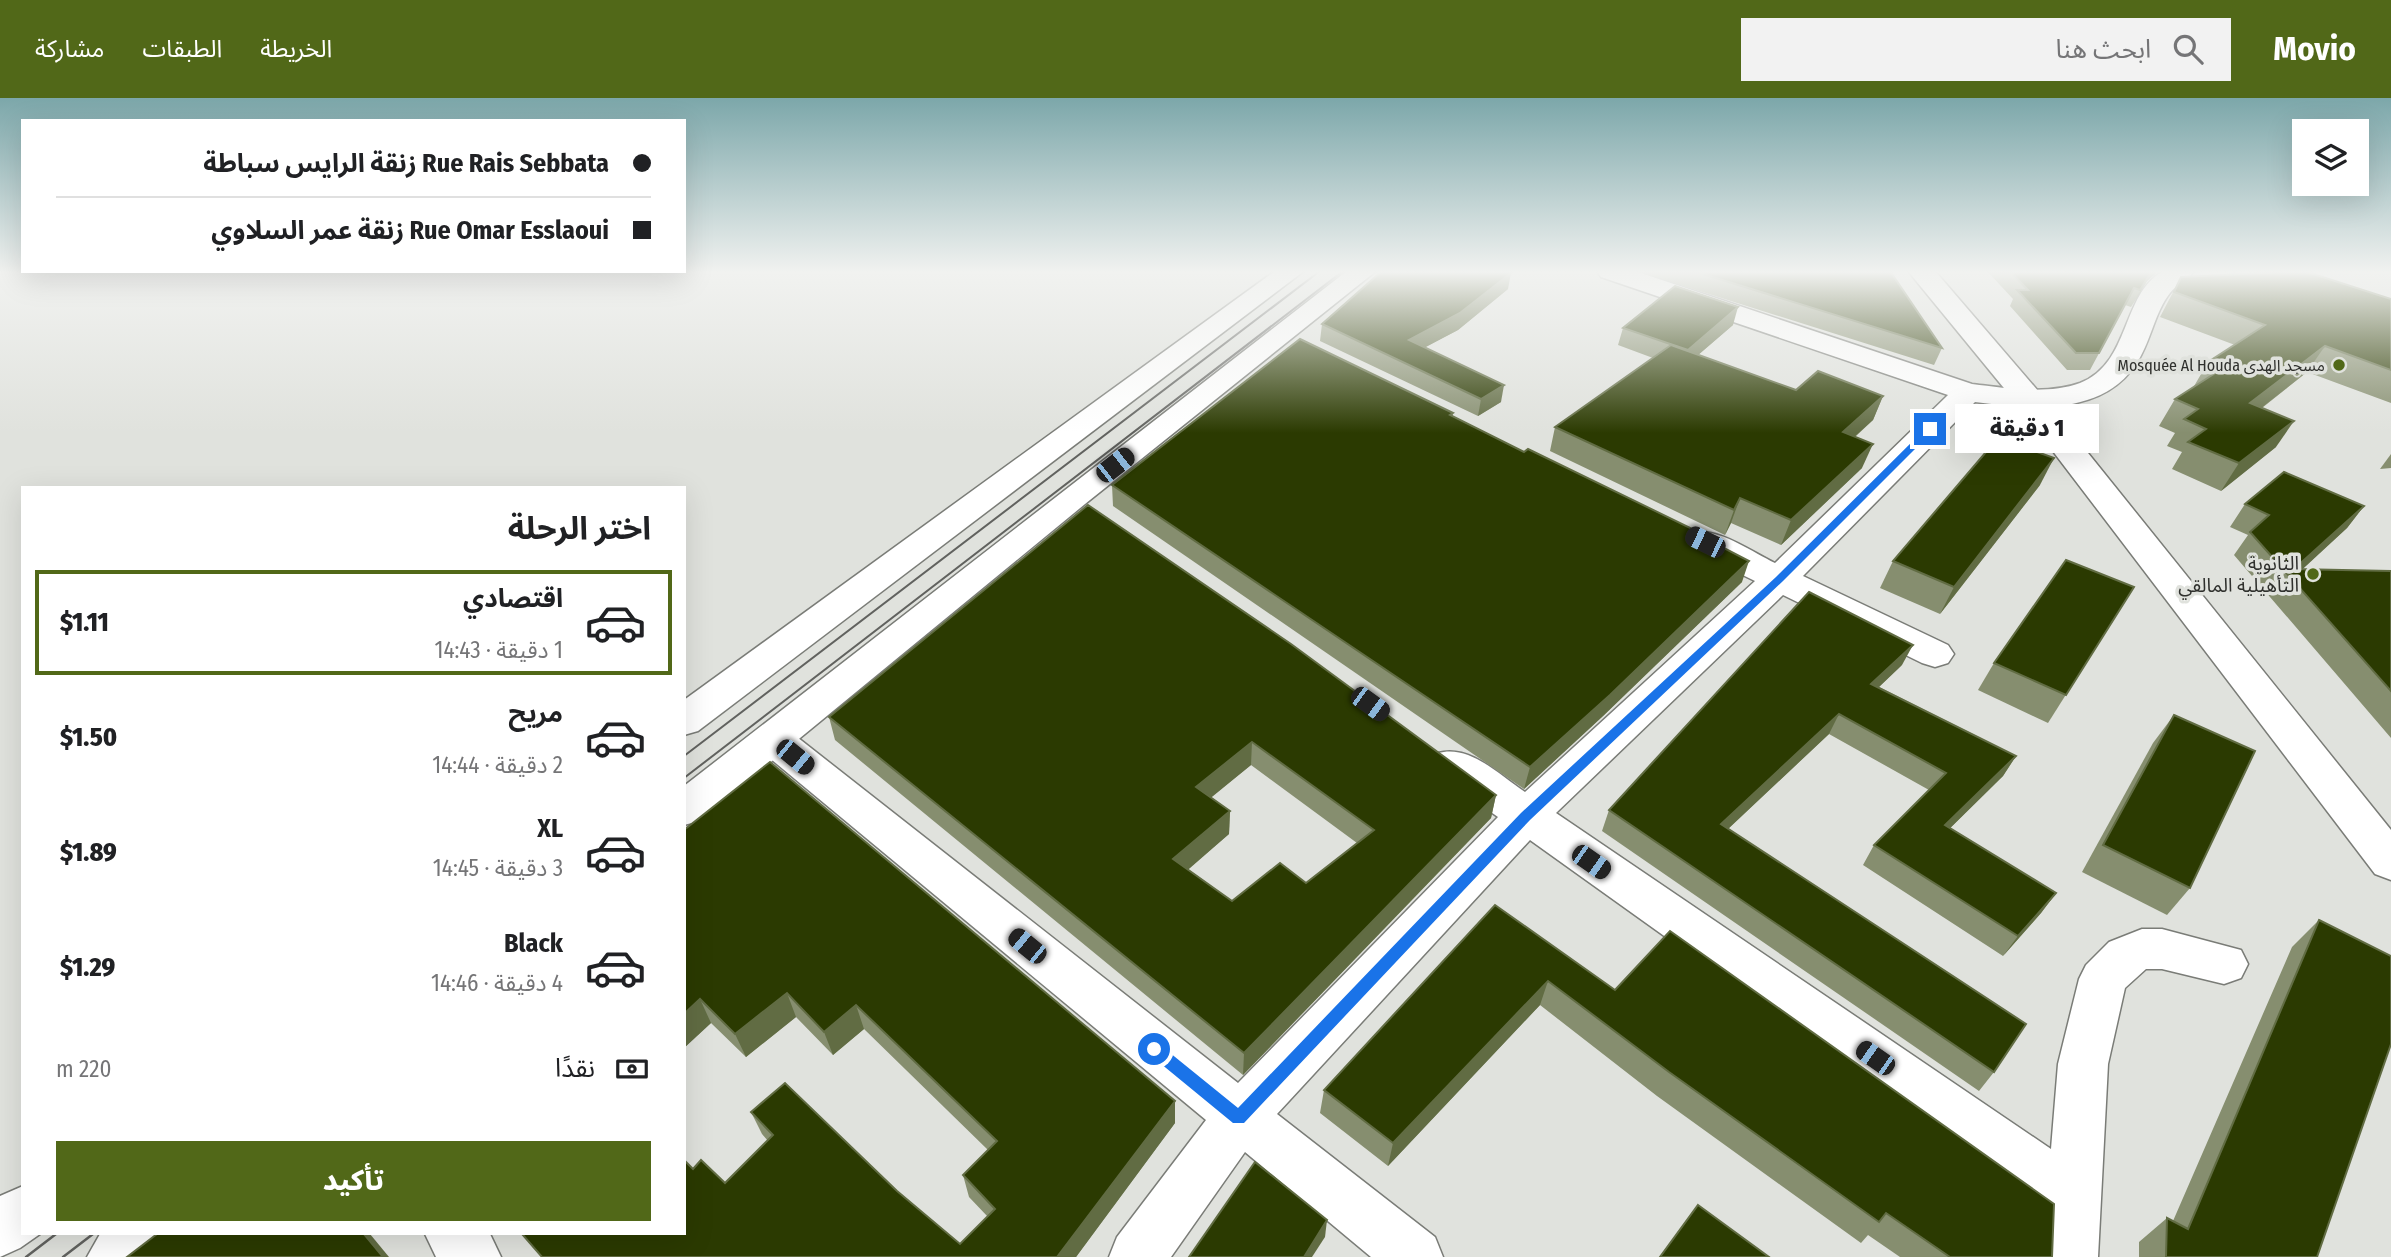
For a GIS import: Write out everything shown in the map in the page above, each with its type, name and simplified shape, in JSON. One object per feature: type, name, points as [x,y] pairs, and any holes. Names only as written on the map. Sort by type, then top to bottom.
[{"type":"street","points":[[686,720],[1218,325]]},
{"type":"street","points":[[686,807],[774,740],[1073,498],[1294,342],[1310,325]]},
{"type":"street","points":[[1770,325],[1968,392],[2028,398],[2083,392],[2108,382],[2124,361],[2141,325]]},
{"type":"street","points":[[1967,325],[2028,398],[2391,862]]},
{"type":"street","points":[[1137,1257],[1239,1118],[1525,817],[1779,579],[1968,392]]},
{"type":"street","points":[[1073,498],[1108,521]]},
{"type":"street","points":[[1680,530],[1936,654]]},
{"type":"street","points":[[774,740],[1239,1118],[1415,1257]]},
{"type":"street","points":[[1426,744],[1525,817],[2072,1195]]},
{"type":"street","points":[[2070,1257],[2072,1195],[2083,1065],[2104,979],[2126,957],[2142,949],[2162,949],[2224,964]]},
{"type":"street","points":[[0,1230],[21,1214]]},
{"type":"street","points":[[115,1257],[143,1235]]},
{"type":"street","points":[[454,1235],[473,1257]]},
{"type":"building","points":[[1324,325],[1437,325],[1409,340],[1504,385],[1481,399]]},
{"type":"building","points":[[1627,325],[1717,325],[1688,350],[1623,328]]},
{"type":"building","points":[[1868,325],[1927,325],[1942,348]]},
{"type":"building","points":[[2050,325],[2114,325],[2099,353],[2076,353]]},
{"type":"building","points":[[2265,325],[2391,325],[2391,370],[2325,346],[2250,403],[2294,421],[2239,463],[2188,442],[2206,429],[2184,419],[2198,409],[2175,399],[2223,368],[2208,362]]},
{"type":"building","points":[[1300,339],[1453,413],[1450,415],[1524,452],[1528,449],[1719,542],[1718,545],[1749,561],[1610,695],[1530,767],[1112,485]]},
{"type":"building","points":[[1671,345],[1796,390],[1818,371],[1883,396],[1843,432],[1873,444],[1791,520],[1740,498],[1734,510],[1555,427]]},
{"type":"building","points":[[1998,438],[2054,458],[1954,587],[1893,561]]},
{"type":"building","points":[[2284,472],[2364,506],[2294,569],[2391,571],[2391,691],[2250,532],[2269,515],[2245,504]]},
{"type":"building","points":[[1088,505],[1291,644],[1496,795],[1244,1053],[829,717]],"holes":[[[1252,742],[1374,830],[1306,883],[1280,863],[1232,901],[1173,859],[1230,811],[1196,787]]]},
{"type":"building","points":[[2066,560],[2134,587],[2066,695],[1994,663]]},
{"type":"building","points":[[1809,592],[1913,645],[1871,684],[2016,756],[1945,825],[2056,893],[2018,936],[1874,845],[1946,773],[1839,714],[1721,824],[2026,1024],[1994,1072],[1609,810]]},
{"type":"building","points":[[2174,715],[2255,751],[2190,888],[2103,845]]},
{"type":"building","points":[[770,762],[1175,1101],[1057,1257],[542,1257],[523,1235],[686,1235],[686,1162],[693,1169],[701,1160],[725,1183],[773,1135],[751,1112],[785,1083],[897,1191],[960,1244],[995,1209],[963,1175],[997,1141],[856,1005],[824,1032],[787,993],[735,1034],[700,999],[686,1012],[686,828]]},
{"type":"building","points":[[1495,905],[1615,990],[1670,931],[2054,1204],[2052,1257],[1950,1257],[1886,1213],[1879,1222],[1669,1072],[1548,981],[1393,1143],[1324,1090]]},
{"type":"building","points":[[2319,920],[2391,956],[2391,1044],[2317,1257],[2166,1257],[2167,1218],[2188,1229]]},
{"type":"building","points":[[1255,1162],[1327,1220],[1304,1257],[1189,1257]]},
{"type":"building","points":[[1698,1205],[1769,1257],[1660,1257]]},
{"type":"building","points":[[156,1235],[365,1235],[383,1257],[127,1257]]},
{"type":"tram line","points":[[686,754],[1249,325]]},
{"type":"tram line","points":[[686,776],[1273,325]]},
{"type":"tram line","points":[[26,1257],[55,1235]]},
{"type":"tram line","points":[[63,1257],[92,1235]]},
{"type":"place","name":"Mosquée Al Houda مسجد الهدى","points":[[2339,365]]},
{"type":"place","name":"الثانوية التأهيلية المالقي","points":[[2313,574]]},
{"type":"route","points":[[1154,1049],[1239,1118],[1525,817],[1779,579],[1930,429]]}]
